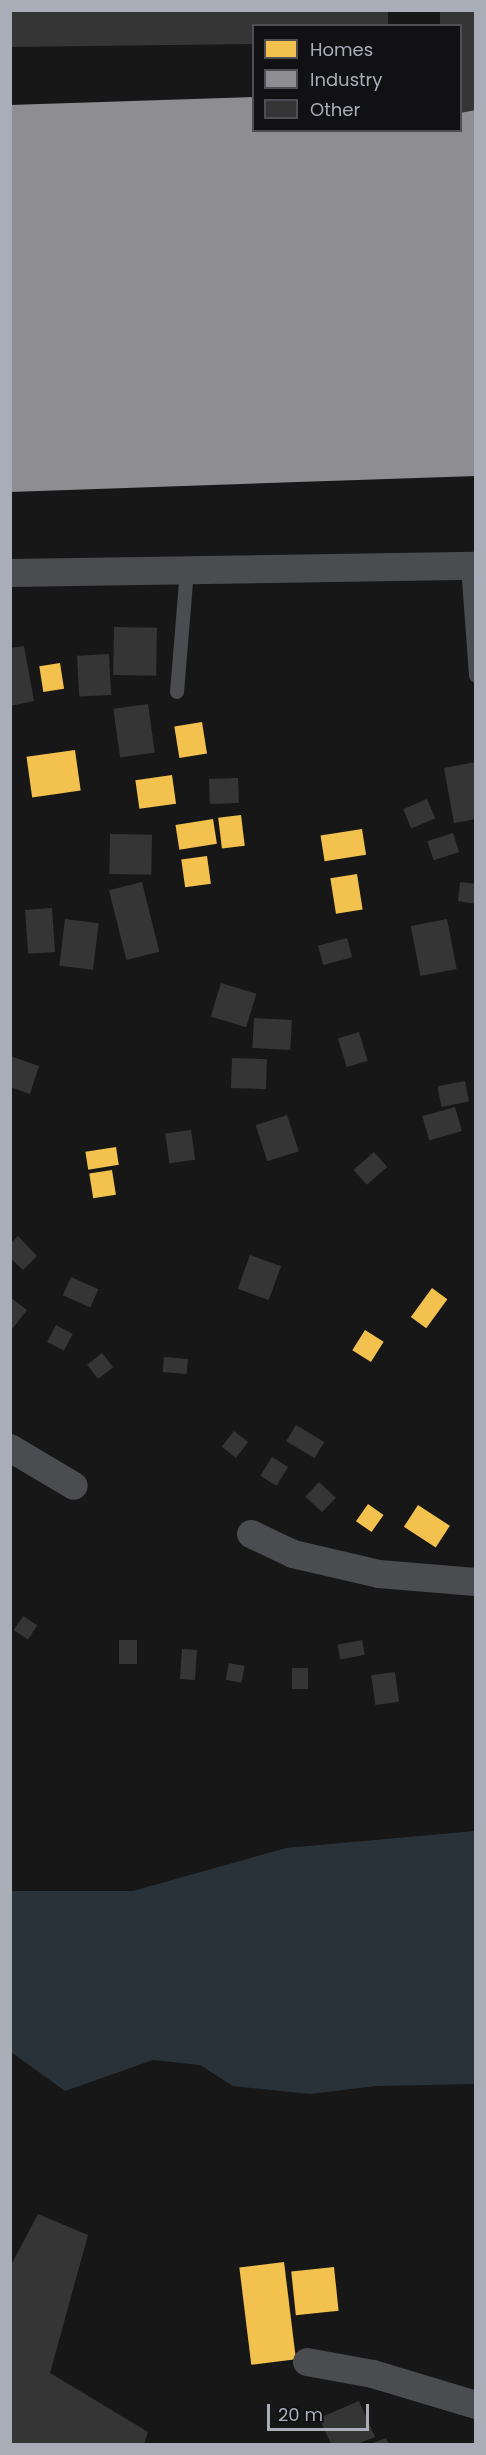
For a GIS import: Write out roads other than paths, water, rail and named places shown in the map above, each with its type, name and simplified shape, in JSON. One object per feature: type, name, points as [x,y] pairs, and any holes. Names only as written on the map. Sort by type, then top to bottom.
[{"type":"street","points":[[10,573],[472,566]]},
{"type":"street","points":[[10,1448],[74,1486]]},
{"type":"street","points":[[251,1534],[270,1545],[318,1561],[379,1574],[476,1582]]},
{"type":"street","points":[[307,2361],[373,2374],[476,2405]]},
{"type":"lane","points":[[472,566],[476,676]]},
{"type":"lane","points":[[177,692],[187,570]]}]
